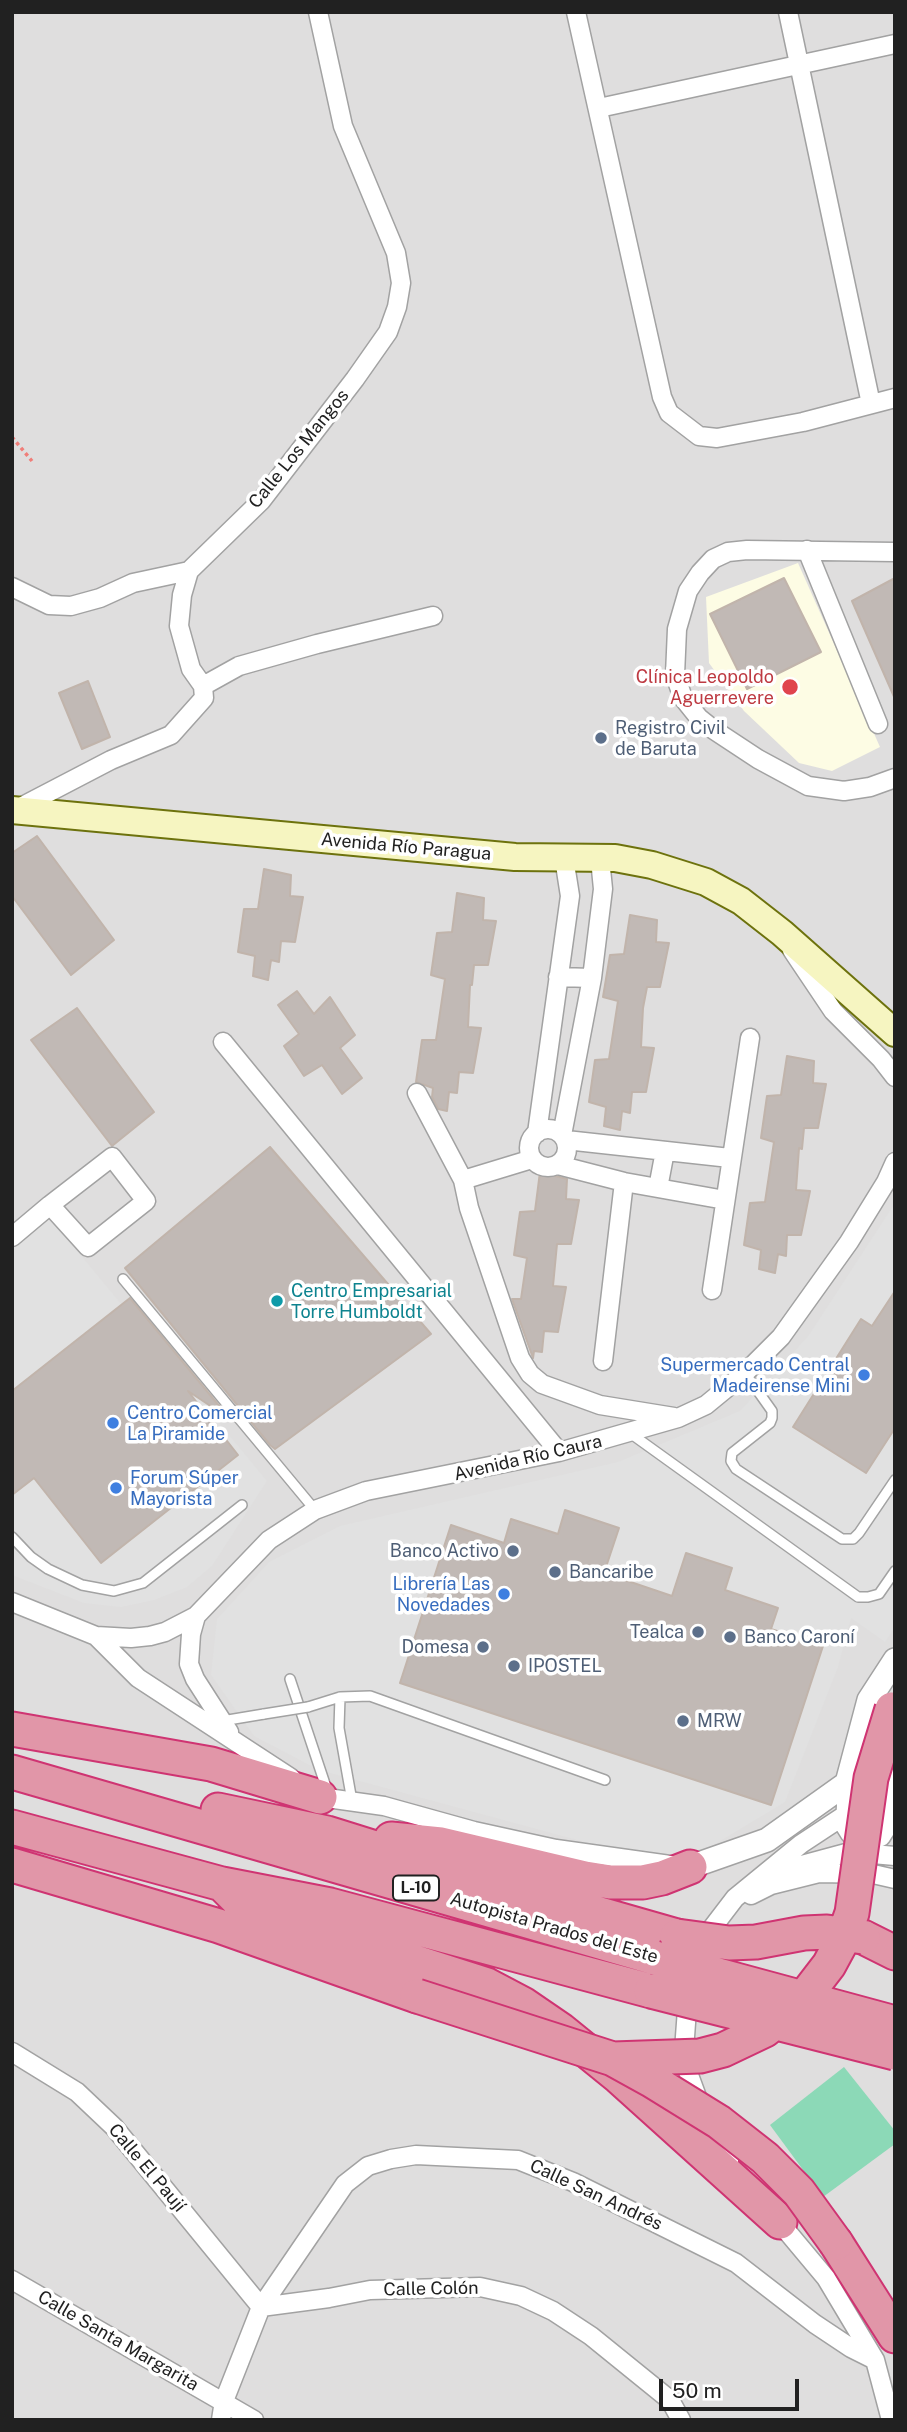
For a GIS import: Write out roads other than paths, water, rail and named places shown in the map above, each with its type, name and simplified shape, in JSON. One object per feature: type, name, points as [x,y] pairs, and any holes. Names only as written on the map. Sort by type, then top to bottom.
[{"type":"highway","points":[[613,2059],[700,2056],[723,2050],[765,2030],[797,2005],[809,1991],[829,1965],[842,1941],[852,1913],[871,1779],[894,1707]]},
{"type":"highway","points":[[12,1729],[211,1764],[334,1798]]},
{"type":"highway","name":"Autopista Prados del Este","points":[[12,1773],[176,1819],[666,1947],[895,2023]]},
{"type":"highway","points":[[176,1819],[207,1808],[327,1833],[439,1868],[666,1947],[756,1942],[804,1933],[827,1932],[863,1937],[895,1953]]},
{"type":"highway","name":"Autopista Prados del Este","points":[[12,1827],[222,1884],[344,1908],[651,1991],[895,2053]]},
{"type":"highway","points":[[327,1833],[441,1843],[611,1882],[643,1882],[690,1867]]},
{"type":"highway","points":[[12,1865],[219,1926],[417,1996],[613,2059],[719,2122],[784,2176],[836,2243],[885,2348]]},
{"type":"highway","points":[[222,1884],[246,1908],[487,1984],[523,2004],[561,2030],[619,2077],[780,2222]]},
{"type":"main road","name":"Avenida Río Paragua","points":[[13,810],[515,857],[615,858],[652,865],[706,882],[741,901],[782,933],[895,1033]]},
{"type":"street","name":"Calle Los Mangos","points":[[189,571],[261,501],[388,332],[397,307],[401,283],[396,253],[343,126],[318,12]]},
{"type":"street","points":[[576,12],[662,397],[669,413],[699,436],[717,438],[803,422],[895,398]]},
{"type":"street","points":[[788,12],[871,404]]},
{"type":"street","points":[[599,108],[895,44]]},
{"type":"street","points":[[807,550],[878,723]]},
{"type":"street","points":[[895,552],[728,552],[713,559],[688,591],[677,629],[675,675],[683,698],[699,718],[758,759],[808,786],[844,790],[870,787],[895,778]]},
{"type":"street","points":[[12,587],[49,605],[71,606],[100,598],[133,583],[189,571],[182,595],[179,626],[191,669],[204,686],[204,698],[171,735],[111,760],[13,810]]},
{"type":"street","points":[[204,686],[239,666],[317,644],[433,617]]},
{"type":"street","points":[[537,1133],[570,896],[564,858]]},
{"type":"street","points":[[600,859],[603,889],[592,978],[564,1137],[568,1149],[565,1158],[558,1165],[549,1168],[539,1166],[532,1159],[529,1150],[531,1140],[545,1129],[554,1130],[564,1137],[730,1158]]},
{"type":"street","name":"Avenida Río Paragua","points":[[782,933],[833,1011],[881,1059],[895,1077]]},
{"type":"street","points":[[558,977],[592,978]]},
{"type":"street","points":[[712,1290],[750,1038]]},
{"type":"street","points":[[223,1042],[559,1452]]},
{"type":"street","points":[[417,1093],[463,1180],[469,1208],[520,1359],[530,1374],[542,1384],[600,1405],[678,1418]]},
{"type":"street","points":[[658,1188],[665,1151]]},
{"type":"street","points":[[12,1237],[50,1205],[112,1157],[146,1200],[88,1247],[50,1205]]},
{"type":"street","points":[[463,1180],[532,1159]]},
{"type":"street","points":[[890,1180],[895,1162]]},
{"type":"street","points":[[558,1165],[624,1182],[726,1200]]},
{"type":"street","name":"Avenida Río Caura","points":[[96,1636],[150,1636],[165,1632],[195,1616],[269,1540],[315,1510],[366,1491],[559,1452],[630,1433],[678,1418],[706,1405],[745,1373],[781,1337],[890,1180]]},
{"type":"street","points":[[603,1361],[624,1182]]},
{"type":"street","points":[[12,1602],[96,1636],[138,1678],[235,1741],[334,1798],[384,1806],[474,1831],[556,1849],[690,1867],[767,1840],[846,1783]]},
{"type":"street","points":[[195,1616],[191,1634],[190,1664],[195,1679],[235,1741]]},
{"type":"street","points":[[895,1660],[869,1700],[846,1783],[845,1826],[850,1834],[869,1841],[886,1832],[894,1804],[895,1760]]},
{"type":"street","points":[[845,1815],[801,1844],[736,1898],[721,1914],[701,1949],[689,1988],[684,2050],[695,2094],[716,2144],[885,2348],[888,2415]]},
{"type":"street","points":[[762,1876],[850,1852],[895,1856]]},
{"type":"street","points":[[721,1914],[771,1885],[804,1876],[838,1872],[873,1874],[895,1879]]},
{"type":"street","name":"Calle El Paují","points":[[12,2052],[77,2092],[114,2127],[261,2307]]},
{"type":"street","name":"Calle San Andrés","points":[[222,2420],[224,2401],[261,2307],[345,2184],[368,2166],[391,2158],[416,2155],[518,2160],[573,2182],[736,2263],[851,2348],[885,2348]]},
{"type":"street","name":"Calle Santa Margarita","points":[[12,2280],[224,2401]]},
{"type":"street","name":"Calle Colón","points":[[261,2307],[370,2290],[480,2287],[521,2295],[552,2311],[600,2343],[670,2400],[681,2420]]},
{"type":"street","points":[[224,2401],[254,2420]]},
{"type":"lane","points":[[123,1279],[315,1510]]},
{"type":"lane","points":[[745,1373],[772,1411],[772,1418],[770,1423],[732,1453],[731,1461],[736,1469],[842,1539],[853,1539],[859,1533],[895,1480]]},
{"type":"lane","points":[[630,1433],[858,1597],[879,1594],[895,1571]]},
{"type":"lane","points":[[12,1537],[31,1557],[48,1569],[82,1585],[114,1591],[143,1583],[242,1505]]},
{"type":"lane","points":[[290,1679],[334,1798]]},
{"type":"lane","points":[[222,1721],[308,1707],[340,1697],[370,1696],[605,1780]]},
{"type":"lane","points":[[334,1798],[340,1697]]},
{"type":"place","name":"Clínica Leopoldo Aguerrevere","points":[[790,687]]},
{"type":"place","name":"Registro Civil de Baruta","points":[[601,738]]},
{"type":"place","name":"Centro Empresarial Torre Humboldt","points":[[277,1301]]},
{"type":"place","name":"Supermercado Central Madeirense Mini","points":[[864,1375]]},
{"type":"place","name":"Centro Comercial La Piramide","points":[[113,1423]]},
{"type":"place","name":"Forum Súper Mayorista","points":[[116,1488]]},
{"type":"place","name":"Banco Activo","points":[[513,1551]]},
{"type":"place","name":"Bancaribe","points":[[555,1572]]},
{"type":"place","name":"Librería Las Novedades","points":[[504,1594]]},
{"type":"place","name":"Tealca","points":[[698,1632]]},
{"type":"place","name":"Banco Caroní","points":[[730,1637]]},
{"type":"place","name":"Domesa","points":[[483,1647]]},
{"type":"place","name":"IPOSTEL","points":[[514,1666]]},
{"type":"place","name":"MRW","points":[[683,1721]]}]
